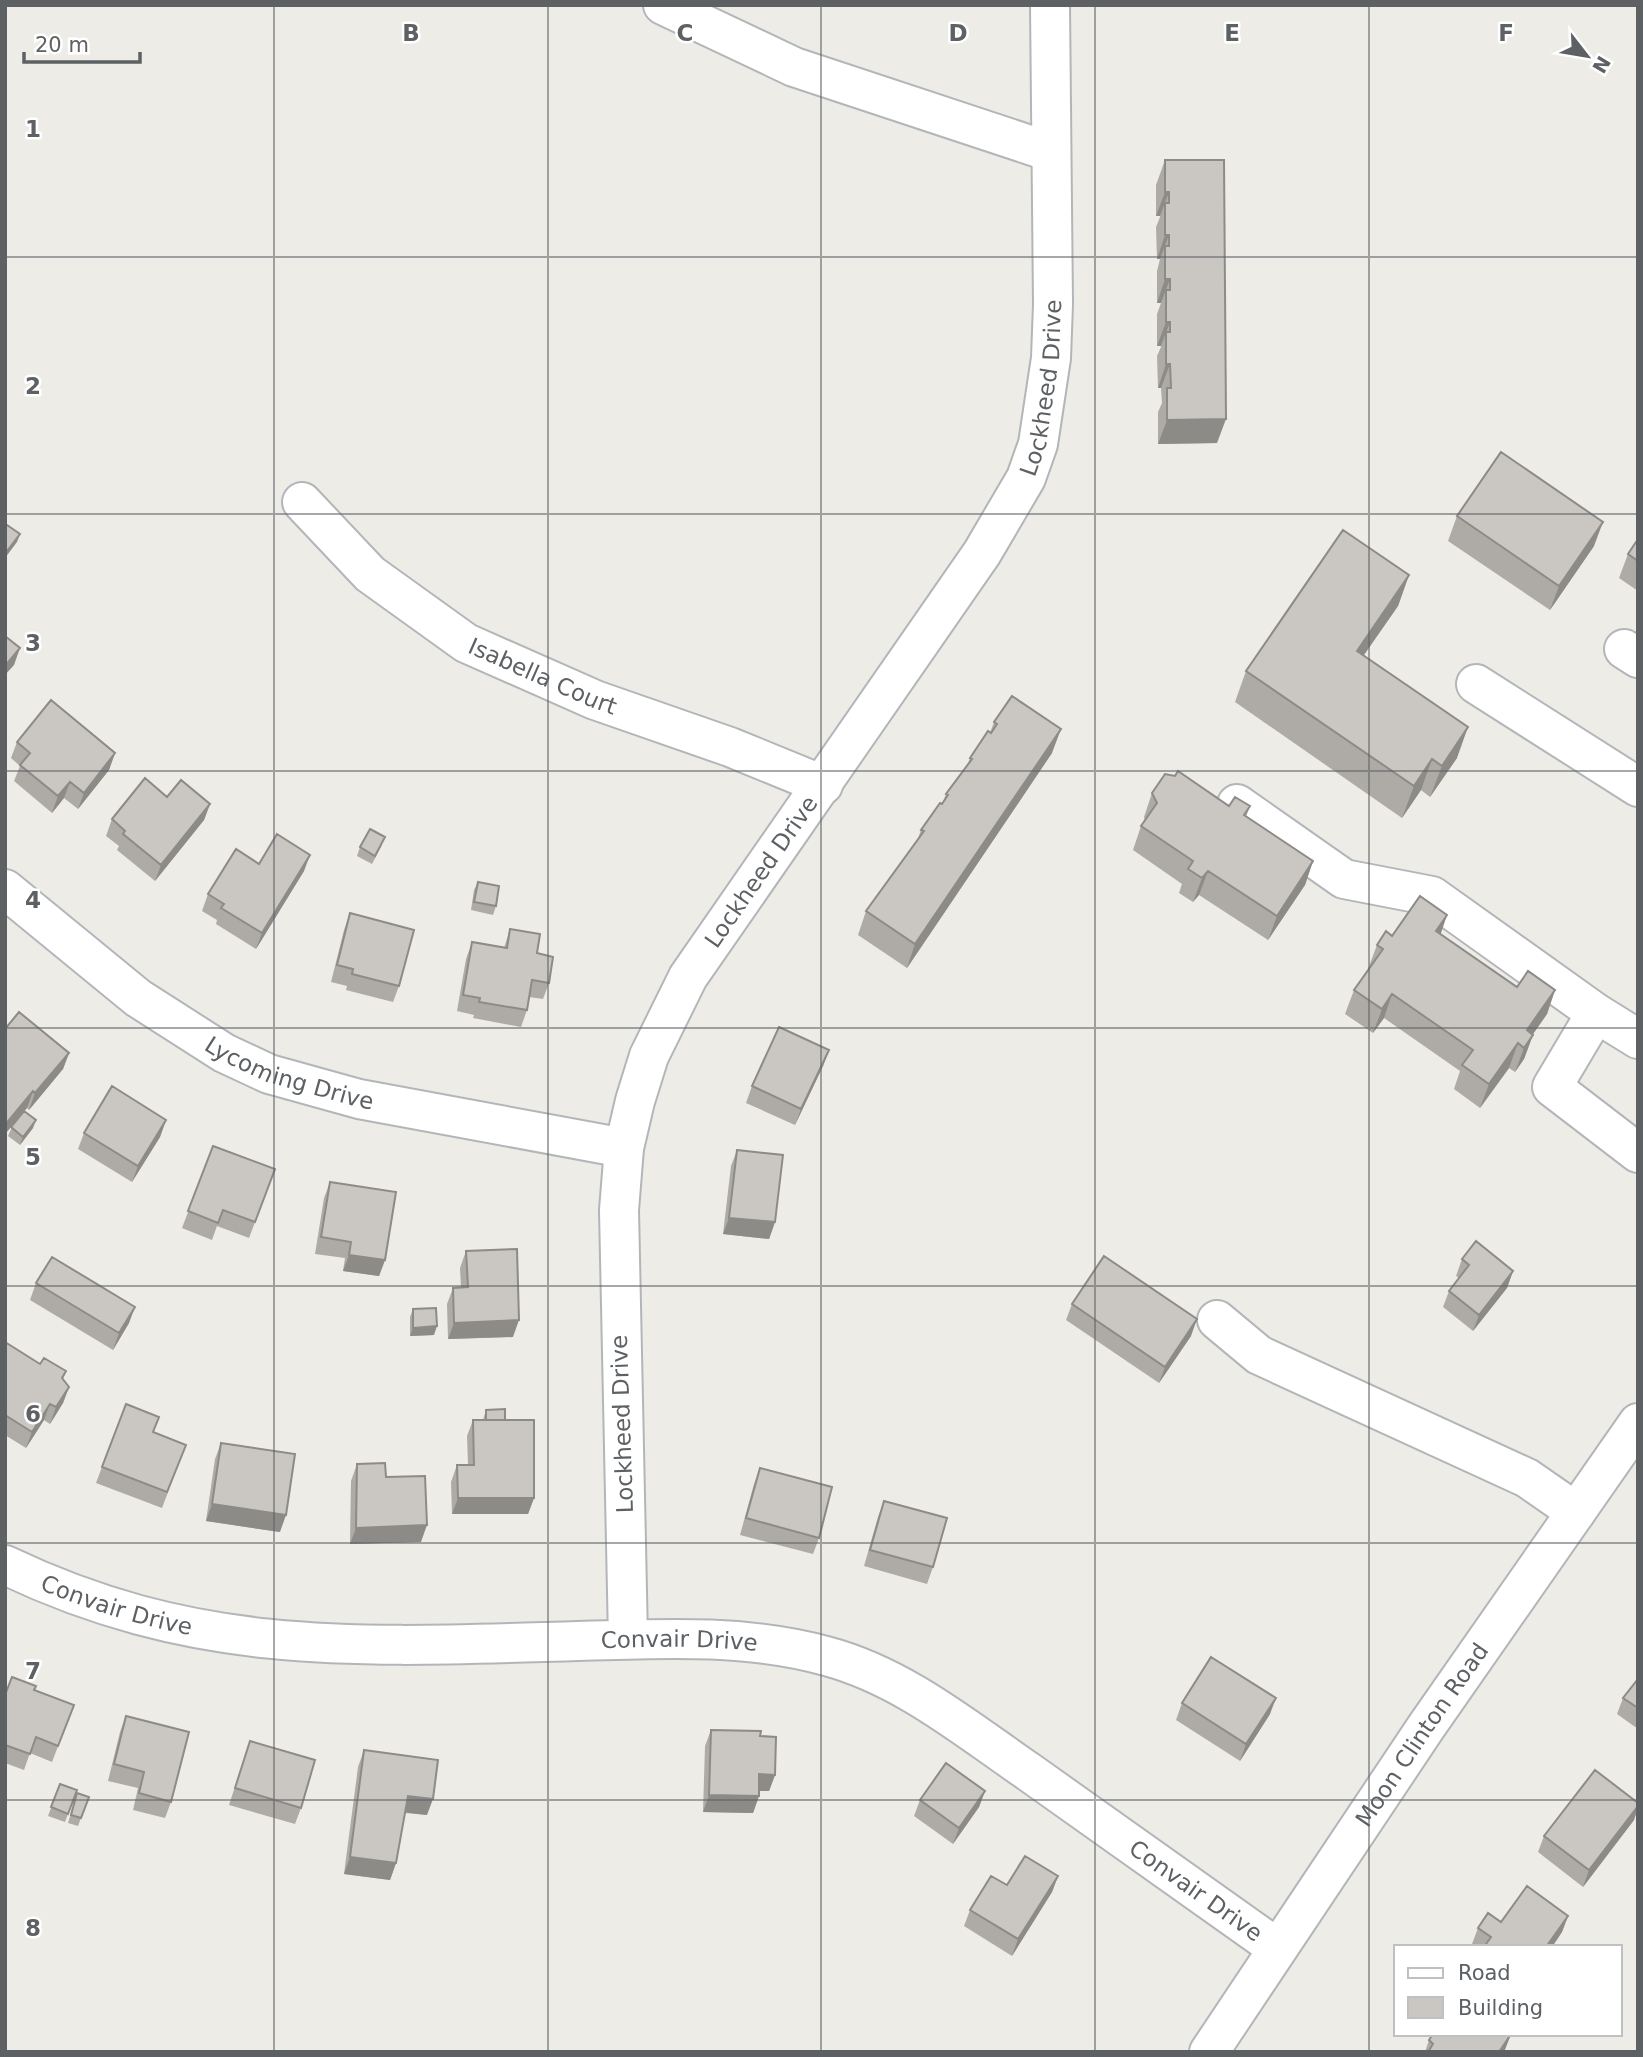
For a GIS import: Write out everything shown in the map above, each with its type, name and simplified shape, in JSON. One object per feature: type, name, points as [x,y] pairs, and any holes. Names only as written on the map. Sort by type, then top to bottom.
[{"type":"street","points":[[663,5],[794,68],[1051,152]]},
{"type":"street","name":"Lockheed Drive","points":[[628,1639],[619,1297],[619,1210],[624,1148],[649,1056],[678,996],[713,939],[823,785],[1007,513],[1026,478],[1038,444],[1046,402],[1053,318],[1050,5]]},
{"type":"street","name":"Isabella Court","points":[[302,502],[370,574],[466,643],[595,700],[730,747],[823,785]]},
{"type":"street","points":[[1476,684],[1638,788]]},
{"type":"street","points":[[1237,804],[1345,879],[1432,896],[1596,1013],[1638,1039]]},
{"type":"street","name":"Lycoming Drive","points":[[5,889],[138,998],[223,1053],[269,1074],[359,1099],[624,1148]]},
{"type":"street","points":[[1596,1013],[1552,1087],[1638,1153]]},
{"type":"street","points":[[1217,1320],[1259,1355],[1527,1478],[1576,1512]]},
{"type":"street","name":"Moon Clinton Road","points":[[1209,2052],[1277,1948],[1638,1423]]},
{"type":"street","name":"Convair Drive","points":[[5,1565],[85,1600],[137,1617],[244,1638],[393,1646],[628,1639],[734,1640],[827,1656],[898,1685],[965,1728],[1277,1948]]},
{"type":"building","points":[[1165,160],[1224,160],[1226,419],[1167,420],[1167,388],[1171,388],[1170,364],[1166,364],[1166,332],[1170,332],[1170,322],[1166,322],[1166,290],[1170,290],[1170,279],[1165,279],[1165,246],[1169,246],[1169,235],[1165,235],[1165,203],[1169,203],[1169,192],[1165,192]]},
{"type":"building","points":[[1501,452],[1603,522],[1559,586],[1457,516]]},
{"type":"building","points":[[7,525],[20,534],[7,551],[5,527]]},
{"type":"building","points":[[1343,530],[1409,575],[1357,651],[1468,727],[1442,766],[1432,759],[1414,786],[1246,671]]},
{"type":"building","points":[[1638,539],[1638,561],[1628,554]]},
{"type":"building","points":[[5,636],[20,648],[5,666]]},
{"type":"building","points":[[1012,696],[1061,729],[915,944],[866,911],[924,831],[921,830],[940,803],[942,804],[988,731],[991,733],[997,724],[994,722]]},
{"type":"building","points":[[51,700],[115,753],[84,793],[70,782],[58,796],[20,765],[30,753],[17,742]]},
{"type":"building","points":[[1178,771],[1229,806],[1235,797],[1250,806],[1244,815],[1313,861],[1277,916],[1208,871],[1202,878],[1188,869],[1193,861],[1141,826],[1157,803],[1152,793],[1165,774],[1175,776]]},
{"type":"building","points":[[145,778],[167,797],[181,780],[210,804],[161,865],[123,834],[125,831],[112,819]]},
{"type":"building","points":[[370,829],[385,837],[375,856],[360,847]]},
{"type":"building","points":[[277,834],[310,855],[262,933],[221,908],[224,904],[208,894],[236,849],[259,864]]},
{"type":"building","points":[[478,882],[499,886],[496,906],[474,902]]},
{"type":"building","points":[[1420,896],[1447,915],[1436,931],[1517,987],[1528,971],[1555,990],[1527,1030],[1533,1035],[1524,1048],[1518,1043],[1489,1084],[1462,1065],[1473,1050],[1392,994],[1382,1009],[1354,990],[1383,949],[1377,945],[1386,931],[1392,936]]},
{"type":"building","points":[[350,913],[414,930],[399,986],[352,974],[353,969],[337,965]]},
{"type":"building","points":[[510,929],[540,934],[537,953],[553,957],[549,983],[532,980],[527,1010],[479,1002],[480,998],[463,995],[472,942],[507,948]]},
{"type":"building","points":[[19,1012],[69,1053],[5,1125],[5,1029]]},
{"type":"building","points":[[779,1027],[829,1050],[801,1109],[752,1086]]},
{"type":"building","points":[[112,1086],[166,1120],[138,1166],[84,1133]]},
{"type":"building","points":[[24,1111],[36,1120],[23,1137],[11,1127]]},
{"type":"building","points":[[213,1146],[275,1169],[255,1222],[223,1210],[218,1223],[188,1211]]},
{"type":"building","points":[[737,1150],[783,1155],[775,1222],[729,1218]]},
{"type":"building","points":[[330,1182],[396,1192],[385,1260],[349,1255],[351,1242],[321,1237]]},
{"type":"building","points":[[1476,1241],[1513,1271],[1479,1315],[1449,1291],[1469,1265],[1462,1259]]},
{"type":"building","points":[[517,1249],[519,1320],[454,1323],[453,1288],[468,1287],[466,1251]]},
{"type":"building","points":[[1104,1256],[1197,1319],[1165,1367],[1072,1304]]},
{"type":"building","points":[[52,1257],[135,1307],[119,1333],[36,1283]]},
{"type":"building","points":[[436,1308],[437,1326],[413,1328],[413,1309]]},
{"type":"building","points":[[5,1342],[40,1364],[44,1358],[66,1371],[62,1378],[69,1387],[56,1407],[50,1404],[32,1432],[5,1415]]},
{"type":"building","points":[[126,1404],[159,1417],[153,1432],[186,1445],[167,1492],[102,1467]]},
{"type":"building","points":[[505,1409],[505,1420],[486,1420],[486,1410]]},
{"type":"building","points":[[473,1420],[534,1420],[534,1498],[458,1498],[457,1465],[474,1465]]},
{"type":"building","points":[[221,1443],[295,1454],[286,1515],[212,1504]]},
{"type":"building","points":[[385,1463],[386,1477],[425,1476],[427,1525],[356,1528],[357,1464]]},
{"type":"building","points":[[760,1468],[832,1487],[819,1538],[746,1518]]},
{"type":"building","points":[[884,1501],[947,1518],[933,1567],[870,1550]]},
{"type":"building","points":[[1211,1657],[1276,1698],[1246,1744],[1182,1703]]},
{"type":"building","points":[[12,1677],[36,1686],[34,1690],[74,1705],[58,1746],[36,1737],[30,1754],[5,1745],[5,1695]]},
{"type":"building","points":[[1638,1679],[1638,1708],[1623,1698]]},
{"type":"building","points":[[126,1716],[189,1732],[171,1802],[139,1793],[144,1772],[114,1764]]},
{"type":"building","points":[[711,1730],[761,1731],[760,1736],[776,1737],[775,1775],[759,1774],[759,1796],[709,1795]]},
{"type":"building","points":[[250,1741],[315,1760],[301,1808],[235,1788]]},
{"type":"building","points":[[364,1750],[438,1760],[433,1799],[408,1796],[396,1863],[350,1857]]},
{"type":"building","points":[[946,1763],[985,1791],[959,1828],[920,1800]]},
{"type":"building","points":[[1595,1770],[1638,1803],[1638,1806],[1589,1870],[1544,1836]]},
{"type":"building","points":[[60,1784],[77,1790],[68,1814],[51,1807]]},
{"type":"building","points":[[77,1793],[89,1797],[81,1818],[71,1815]]},
{"type":"building","points":[[1025,1856],[1058,1876],[1018,1939],[970,1910],[991,1876],[1007,1885]]},
{"type":"building","points":[[1527,1886],[1568,1916],[1547,1945],[1485,1945],[1491,1937],[1478,1928],[1488,1913],[1501,1922]]},
{"type":"building","points":[[1432,2036],[1510,2036],[1499,2052],[1428,2052],[1433,2044],[1429,2040]]}]
